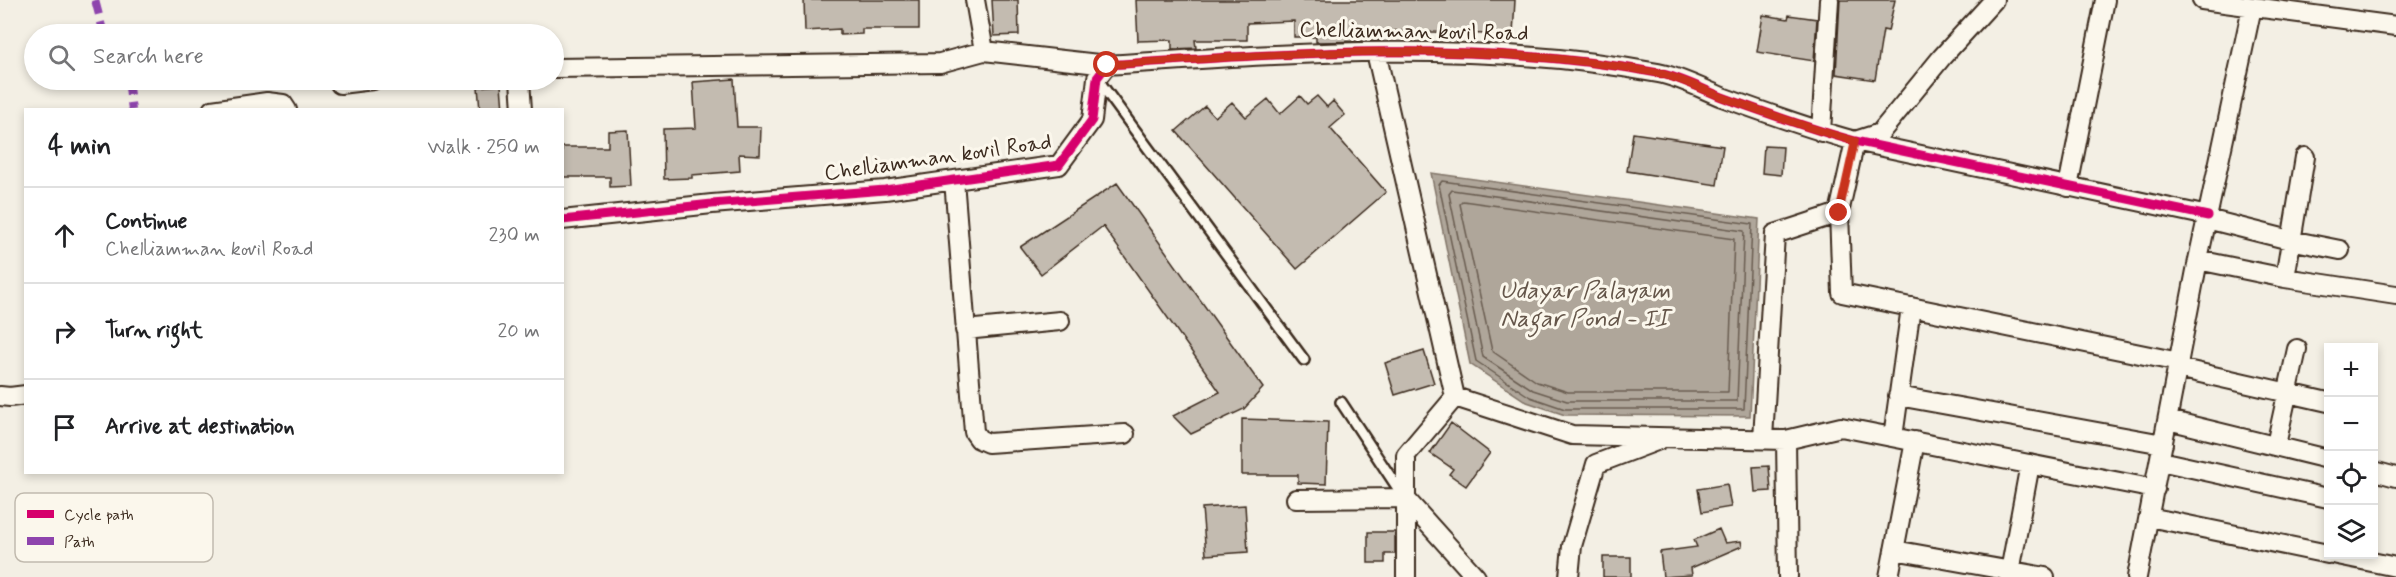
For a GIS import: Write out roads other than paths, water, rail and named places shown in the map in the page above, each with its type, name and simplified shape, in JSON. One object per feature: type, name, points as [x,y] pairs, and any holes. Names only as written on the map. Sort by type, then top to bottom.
[{"type":"street","points":[[975,0],[984,51]]},
{"type":"street","points":[[1821,132],[1829,0]]},
{"type":"street","points":[[1994,0],[1942,57],[1880,133],[1855,141],[1839,213],[1842,293],[2179,365],[2324,401]]},
{"type":"street","points":[[2068,187],[2105,0]]},
{"type":"street","points":[[2202,0],[2396,26]]},
{"type":"street","points":[[2137,577],[2198,260],[2252,7]]},
{"type":"street","points":[[564,68],[940,63],[984,51],[1102,72]]},
{"type":"street","points":[[1376,52],[1455,398]]},
{"type":"street","name":"Chelliamman kovil Road","points":[[564,220],[712,204],[885,190],[1059,165],[1092,120],[1102,72],[1246,56],[1376,52],[1540,57],[1661,74],[1821,132],[1855,141],[2208,217],[2290,240],[2340,250]]},
{"type":"street","points":[[521,90],[522,108]]},
{"type":"street","points":[[226,108],[267,102],[283,104],[286,108]]},
{"type":"street","points":[[2285,278],[2305,157]]},
{"type":"street","points":[[954,180],[974,432],[979,440],[988,443],[1125,434]]},
{"type":"street","points":[[1763,439],[1775,234],[1839,213]]},
{"type":"street","points":[[2198,260],[2285,278],[2396,295]]},
{"type":"street","points":[[1893,437],[1911,307]]},
{"type":"street","points":[[965,330],[1060,321]]},
{"type":"street","points":[[2276,445],[2297,349]]},
{"type":"street","points":[[0,396],[24,395]]},
{"type":"street","points":[[1898,396],[2162,453],[2324,497]]},
{"type":"street","points":[[1455,398],[1572,435],[1786,440],[1841,427],[2155,489]]},
{"type":"street","points":[[1406,577],[1406,456],[1455,398]]},
{"type":"street","points":[[2168,420],[2324,458]]},
{"type":"street","points":[[1569,577],[1572,546],[1596,464],[1668,437]]},
{"type":"street","points":[[1786,440],[1788,577]]},
{"type":"street","points":[[1888,577],[1915,441]]},
{"type":"street","points":[[2010,573],[2030,464]]},
{"type":"street","points":[[2378,472],[2396,477]]},
{"type":"street","points":[[1296,499],[1405,498],[1476,577]]},
{"type":"street","points":[[2149,517],[2324,553]]},
{"type":"street","points":[[1894,550],[2010,573],[2045,577]]},
{"type":"street","points":[[2354,559],[2396,567]]},
{"type":"lane","points":[[1102,72],[1304,360]]},
{"type":"lane","points":[[1341,402],[1405,498]]},
{"type":"water","name":"Udayar Palayam Nagar Pond - II","points":[[1431,173],[1759,219],[1750,416],[1565,415],[1527,402],[1470,364]]}]
